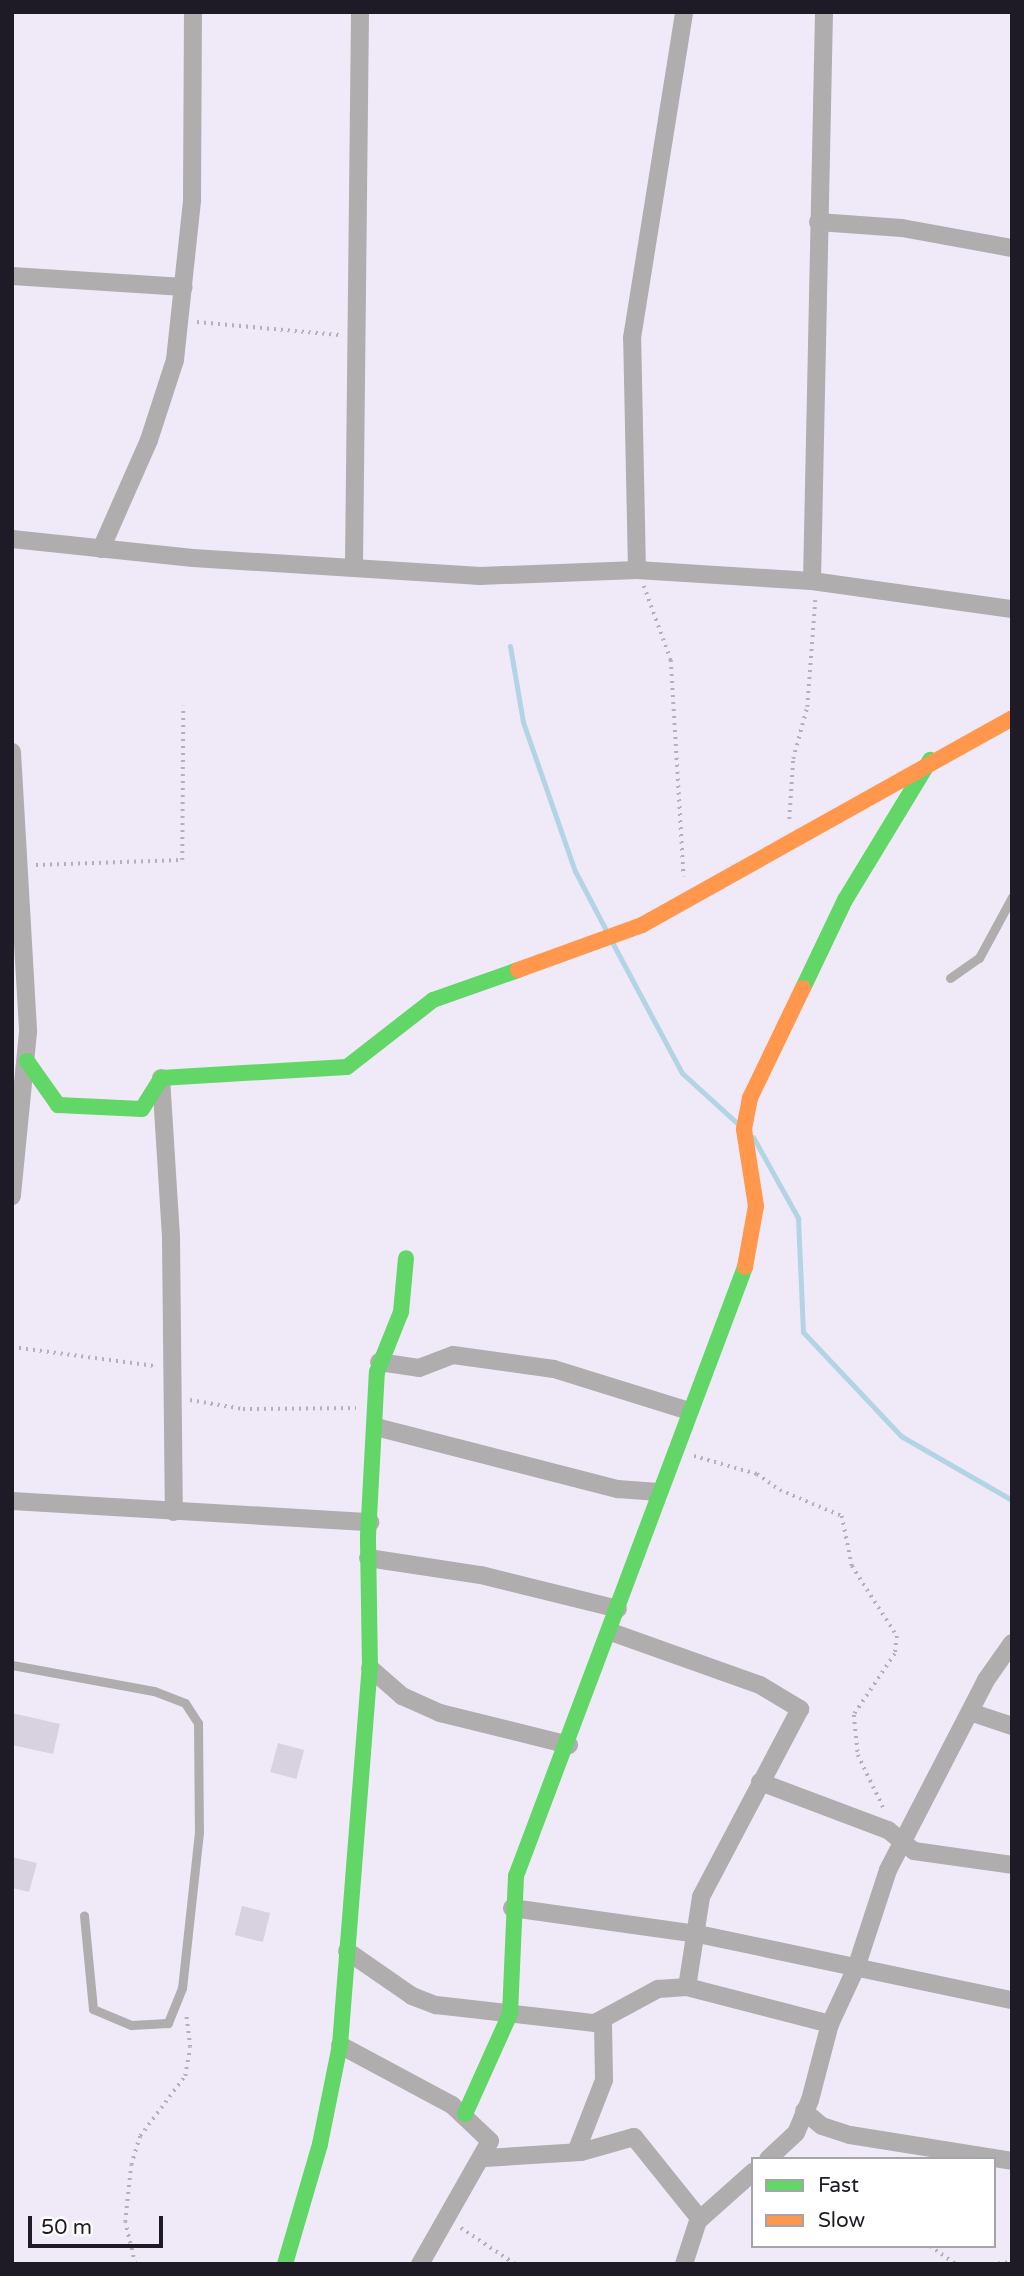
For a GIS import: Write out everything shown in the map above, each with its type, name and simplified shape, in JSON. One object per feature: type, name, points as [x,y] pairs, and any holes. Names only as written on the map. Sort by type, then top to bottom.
[{"type":"street","points":[[101,549],[169,384],[181,320],[192,188],[193,12]]},
{"type":"street","points":[[354,566],[360,12]]},
{"type":"street","points":[[637,570],[632,338],[684,12]]},
{"type":"street","points":[[812,581],[824,12]]},
{"type":"street","points":[[818,222],[902,228],[1012,248]]},
{"type":"street","points":[[12,275],[184,287]]},
{"type":"street","points":[[12,539],[101,549],[480,576],[637,570],[812,581],[1012,609]]},
{"type":"street","points":[[161,1078],[347,1067],[433,1000],[611,939],[690,900],[788,839],[1012,718]]},
{"type":"street","points":[[12,752],[20,865],[27,1060],[12,1196]]},
{"type":"street","points":[[465,2114],[510,2014],[512,1908],[516,1876],[611,1632],[658,1492],[735,1302],[754,1234],[756,1206],[744,1129],[751,1098],[845,900],[930,760]]},
{"type":"street","points":[[27,1060],[47,1095],[65,1108],[142,1109],[161,1078]]},
{"type":"street","points":[[161,1078],[171,1239],[170,1368],[174,1512]]},
{"type":"street","points":[[285,2264],[320,2144],[340,2045],[370,1668],[368,1558],[379,1362],[401,1312],[406,1258]]},
{"type":"street","points":[[379,1362],[419,1368],[453,1355],[554,1368],[689,1411]]},
{"type":"street","points":[[376,1427],[618,1489],[658,1492]]},
{"type":"street","points":[[12,1502],[370,1522]]},
{"type":"street","points":[[368,1558],[481,1576],[618,1609]]},
{"type":"street","points":[[611,1632],[798,1704],[799,1717],[760,1782],[701,1898],[698,1934],[687,1987]]},
{"type":"street","points":[[770,2157],[796,2133],[830,2024],[856,1968],[899,1839],[1012,1643]]},
{"type":"street","points":[[370,1668],[402,1696],[440,1713],[569,1745]]},
{"type":"street","points":[[970,1712],[1012,1726]]},
{"type":"street","points":[[760,1782],[899,1839],[922,1853],[1012,1865]]},
{"type":"street","points":[[512,1908],[698,1934],[1012,2000]]},
{"type":"street","points":[[347,1951],[424,2002],[510,2014],[603,2021],[654,1990],[687,1987],[830,2024]]},
{"type":"street","points":[[576,2152],[604,2080],[603,2021]]},
{"type":"street","points":[[340,2045],[465,2114],[488,2136],[485,2158],[420,2264]]},
{"type":"street","points":[[804,2111],[822,2126],[850,2135],[987,2157]]},
{"type":"street","points":[[485,2158],[576,2152],[637,2139],[700,2218]]},
{"type":"street","points":[[684,2264],[700,2218],[751,2174]]},
{"type":"lane","points":[[950,978],[979,958],[1012,897]]},
{"type":"lane","points":[[12,1665],[154,1691],[185,1703],[198,1723],[199,1832],[182,1988],[168,2023],[156,2026],[119,2022],[93,2009],[84,1914]]},
{"type":"path","points":[[181,320],[358,335]]},
{"type":"path","points":[[637,570],[671,660],[681,848],[690,900]]},
{"type":"path","points":[[788,839],[793,759],[804,723],[808,654],[817,616],[812,581]]},
{"type":"path","points":[[20,865],[182,860],[183,706]]},
{"type":"path","points":[[12,1347],[170,1368]]},
{"type":"path","points":[[184,1394],[200,1403],[243,1409],[376,1408]]},
{"type":"path","points":[[675,1450],[757,1474],[779,1490],[842,1516],[852,1566],[897,1636],[895,1654],[858,1705],[853,1730],[866,1778],[899,1839]]},
{"type":"path","points":[[135,2264],[125,2222],[131,2165],[140,2136],[185,2076],[190,2047],[182,1988]]},
{"type":"path","points":[[446,2221],[515,2264]]},
{"type":"path","points":[[933,2248],[956,2264]]},
{"type":"path","points":[[990,2264],[1012,2263]]},
{"type":"building","points":[[12,1713],[60,1724],[53,1754],[12,1745]]},
{"type":"building","points":[[278,1743],[304,1750],[296,1779],[270,1772]]},
{"type":"building","points":[[12,1857],[37,1863],[29,1892],[12,1888]]},
{"type":"building","points":[[242,1906],[270,1913],[263,1942],[235,1935]]},
{"type":"waterway","points":[[510,646],[523,722],[575,871],[606,930]]},
{"type":"waterway","points":[[612,942],[682,1073],[738,1124]]},
{"type":"waterway","points":[[753,1137],[798,1218],[803,1332],[901,1436],[1012,1500]]},
{"type":"traffic: fast","points":[[803,988],[845,900],[930,760]]},
{"type":"traffic: fast","points":[[27,1061],[58,1105],[142,1109],[161,1078],[347,1067],[433,1000],[518,970]]},
{"type":"traffic: fast","points":[[285,2264],[320,2144],[340,2045],[370,1668],[368,1536],[377,1372],[401,1312],[406,1258]]},
{"type":"traffic: fast","points":[[465,2114],[510,2014],[516,1876],[745,1267]]},
{"type":"traffic: slow","points":[[518,970],[642,925],[1012,718]]},
{"type":"traffic: slow","points":[[745,1267],[756,1206],[744,1129],[750,1098],[803,988]]}]
